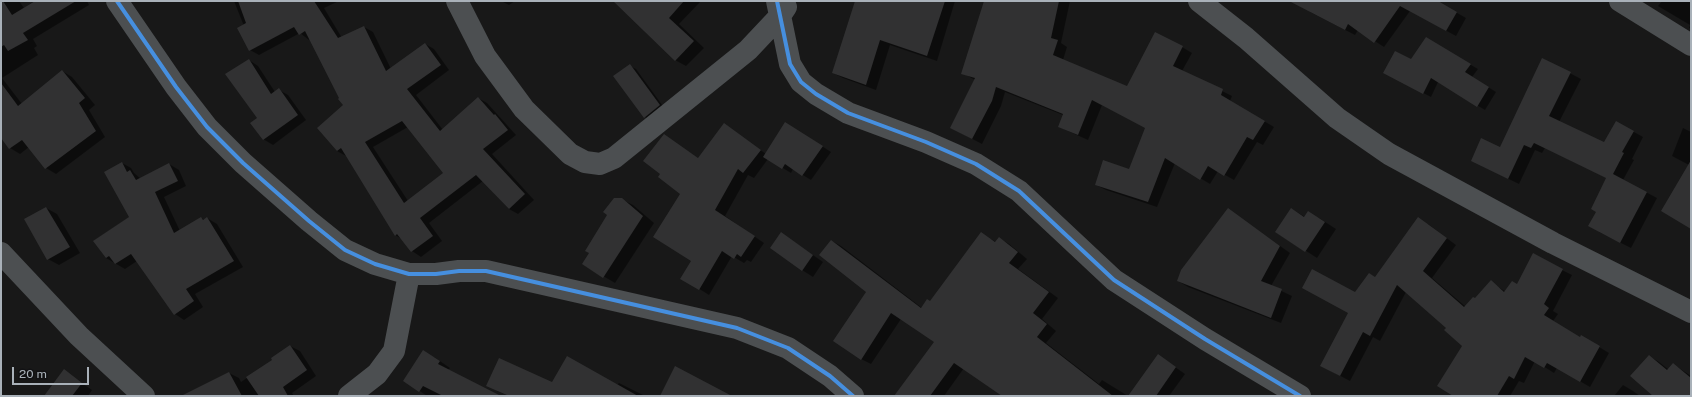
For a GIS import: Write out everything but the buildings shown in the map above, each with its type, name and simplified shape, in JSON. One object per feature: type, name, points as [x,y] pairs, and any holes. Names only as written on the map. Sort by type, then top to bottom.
[{"type":"street","points":[[117,1],[176,87],[207,127],[243,163],[309,221],[345,250],[375,264],[409,274],[486,271],[737,328],[788,348],[830,376],[853,396]]},
{"type":"street","points":[[457,1],[485,56],[524,108],[570,154],[585,162],[600,164],[614,158],[748,50],[782,6]]},
{"type":"street","points":[[1199,1],[1246,38],[1337,118],[1389,154],[1553,243],[1691,312]]},
{"type":"street","points":[[1620,1],[1691,45]]},
{"type":"street","points":[[782,6],[790,64],[801,82],[816,94],[848,114],[926,142],[976,164],[1019,191],[1114,280],[1205,339],[1300,396]]},
{"type":"street","points":[[1,253],[79,336],[144,396]]},
{"type":"street","points":[[349,396],[377,374],[394,351],[409,274]]},
{"type":"cycle path","points":[[117,1],[176,87],[207,127],[243,163],[309,221],[345,250],[375,264],[409,274],[486,271],[737,328],[788,348],[830,376],[853,396]]},
{"type":"cycle path","points":[[777,1],[790,64],[801,82],[816,94],[848,113],[926,142],[976,164],[1019,191],[1114,280],[1205,339],[1300,396]]}]
